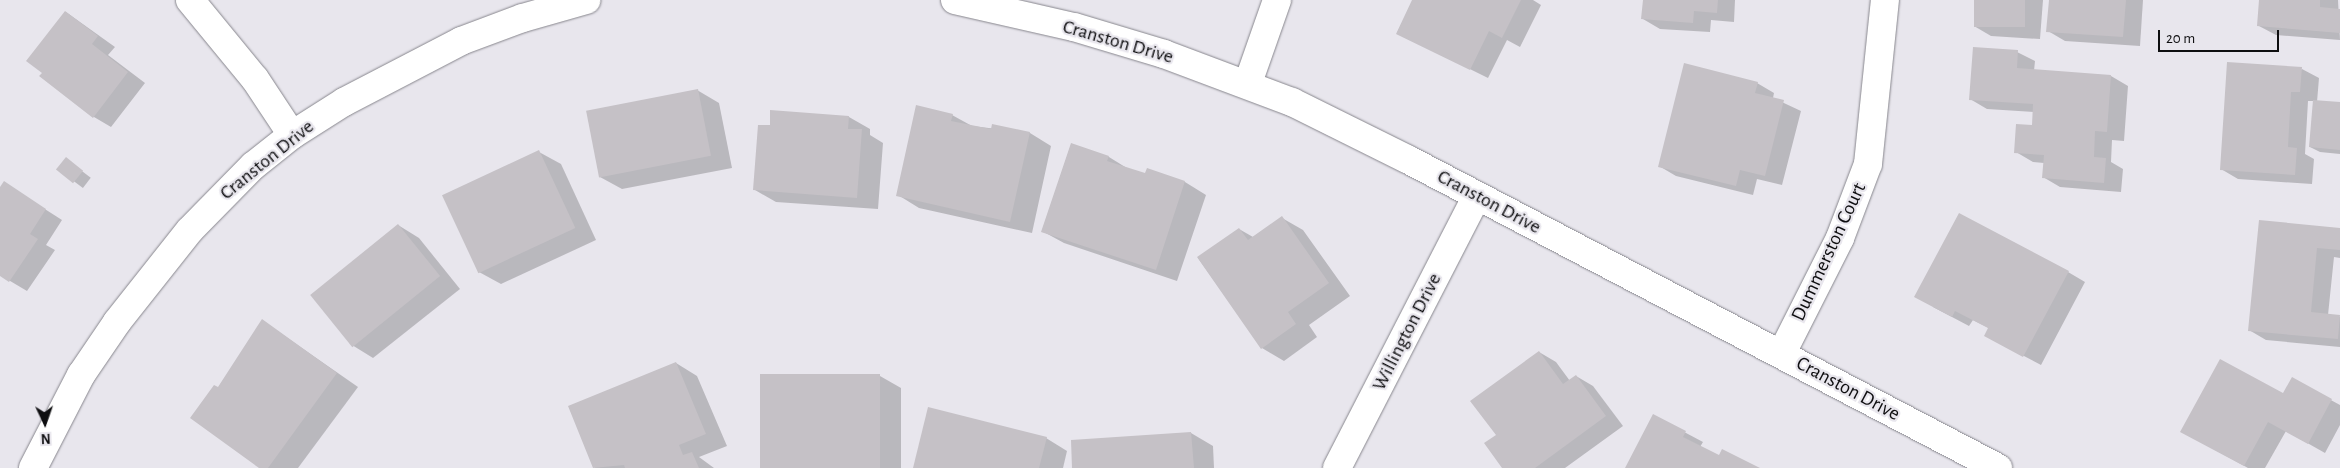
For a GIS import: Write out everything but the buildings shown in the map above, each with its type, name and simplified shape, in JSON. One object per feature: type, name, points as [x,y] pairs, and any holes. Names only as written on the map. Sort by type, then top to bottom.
[{"type":"street","points":[[190,0],[255,79],[292,135]]},
{"type":"street","name":"Cranston Drive","points":[[33,468],[81,375],[149,279],[217,200],[292,135],[344,102],[461,41],[523,18],[586,0]]},
{"type":"street","name":"Cranston Drive","points":[[955,0],[1074,27],[1248,83],[1340,124],[1782,353],[1998,468]]},
{"type":"street","points":[[1248,83],[1277,0]]},
{"type":"street","name":"Dummerston Court","points":[[1782,353],[1840,238],[1868,164],[1885,0]]},
{"type":"street","name":"Willington Drive","points":[[1337,468],[1477,196]]}]
